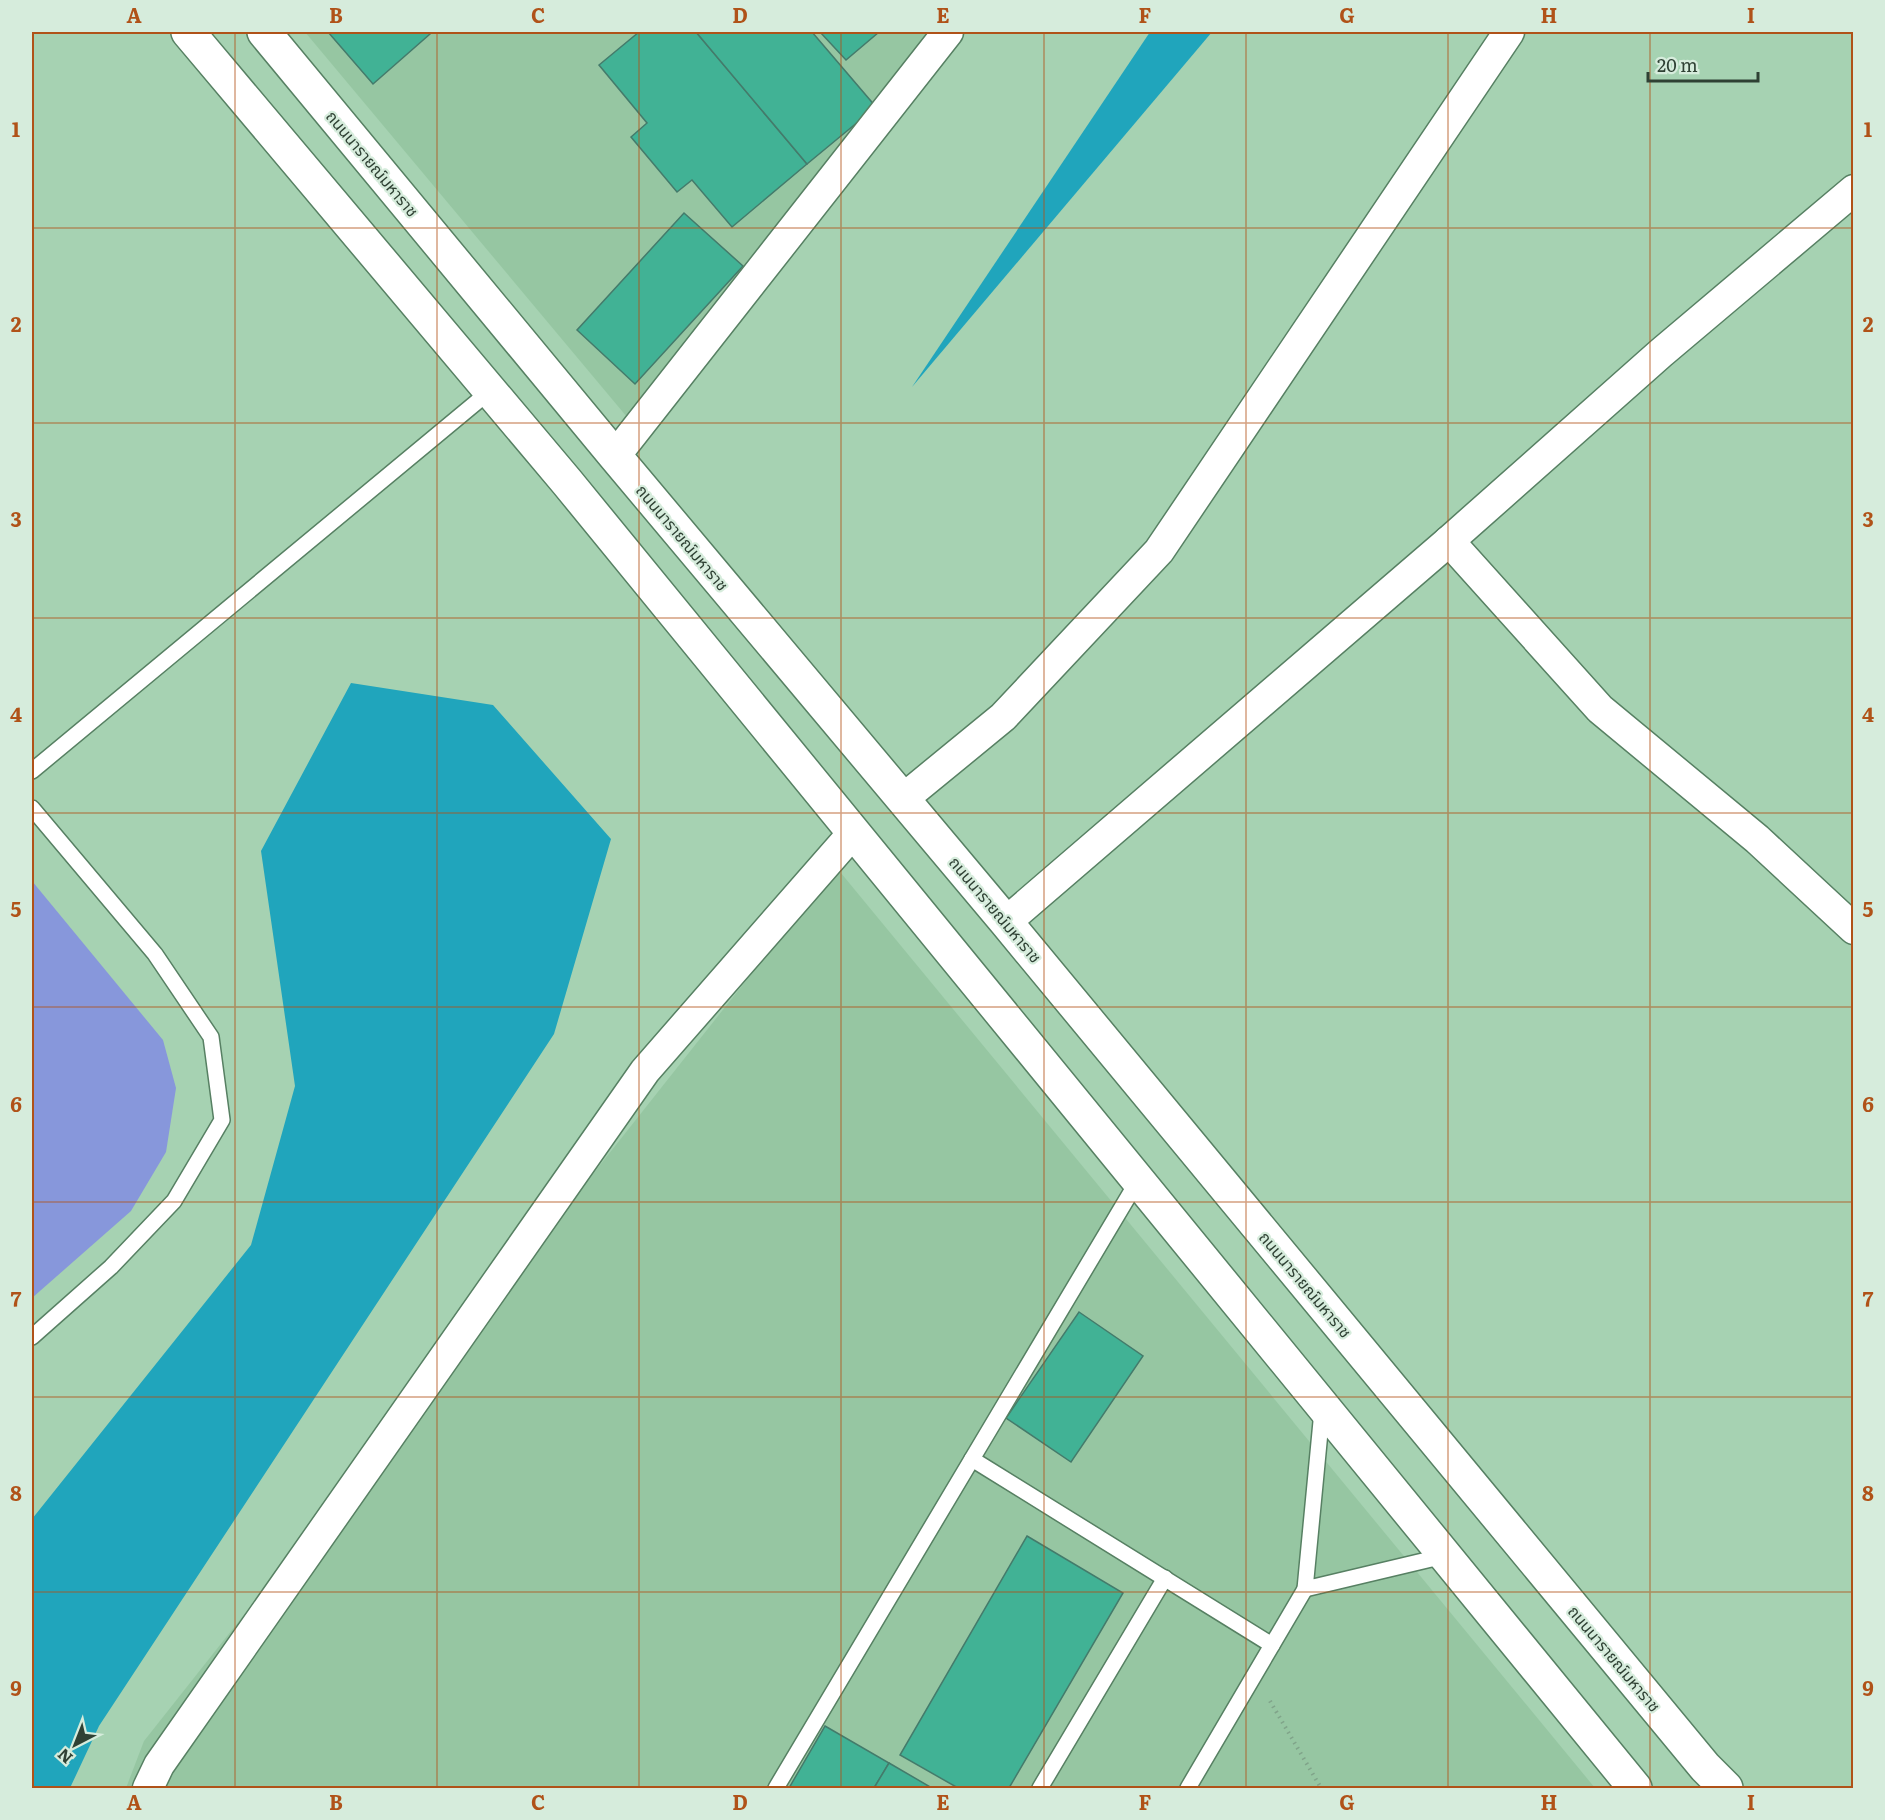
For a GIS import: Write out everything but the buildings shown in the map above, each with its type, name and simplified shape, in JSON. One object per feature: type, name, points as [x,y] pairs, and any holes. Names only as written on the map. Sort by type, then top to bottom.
[{"type":"main road","points":[[188,32],[582,500],[1137,1182],[1635,1788]]},
{"type":"main road","name":"ถนนนารายณ์มหาราช","points":[[264,32],[615,456],[1006,922],[1690,1748],[1726,1788]]},
{"type":"street","points":[[615,456],[948,32]]},
{"type":"street","points":[[903,799],[1003,717],[1159,551],[1509,32]]},
{"type":"street","points":[[1006,922],[1449,541],[1661,353],[1854,190]]},
{"type":"street","points":[[1449,541],[1600,709],[1756,839],[1854,929]]},
{"type":"street","points":[[148,1788],[159,1765],[645,1071],[853,833]]},
{"type":"lane","points":[[32,771],[490,391]]},
{"type":"lane","points":[[32,808],[155,954],[211,1037],[222,1120],[174,1201],[111,1267],[32,1337]]},
{"type":"lane","points":[[776,1788],[1137,1182]]},
{"type":"lane","points":[[1188,1788],[1305,1589],[1323,1408]]},
{"type":"lane","points":[[972,1459],[1272,1645]]},
{"type":"lane","points":[[1305,1589],[1444,1556]]},
{"type":"lane","points":[[1040,1788],[1165,1578]]},
{"type":"path","points":[[1255,1675],[1321,1788]]},
{"type":"shaded area","points":[[305,32],[934,32],[627,417]]},
{"type":"shaded area","points":[[1150,32],[1212,32],[912,387]]},
{"type":"shaded area","points":[[351,683],[493,705],[611,839],[554,1034],[99,1726],[70,1788],[32,1788],[32,1519],[251,1245],[295,1086],[261,851]]},
{"type":"shaded area","points":[[836,867],[1595,1788],[126,1788],[144,1741]]},
{"type":"shaded area","points":[[32,881],[163,1040],[176,1088],[166,1152],[131,1211],[32,1298]]}]
